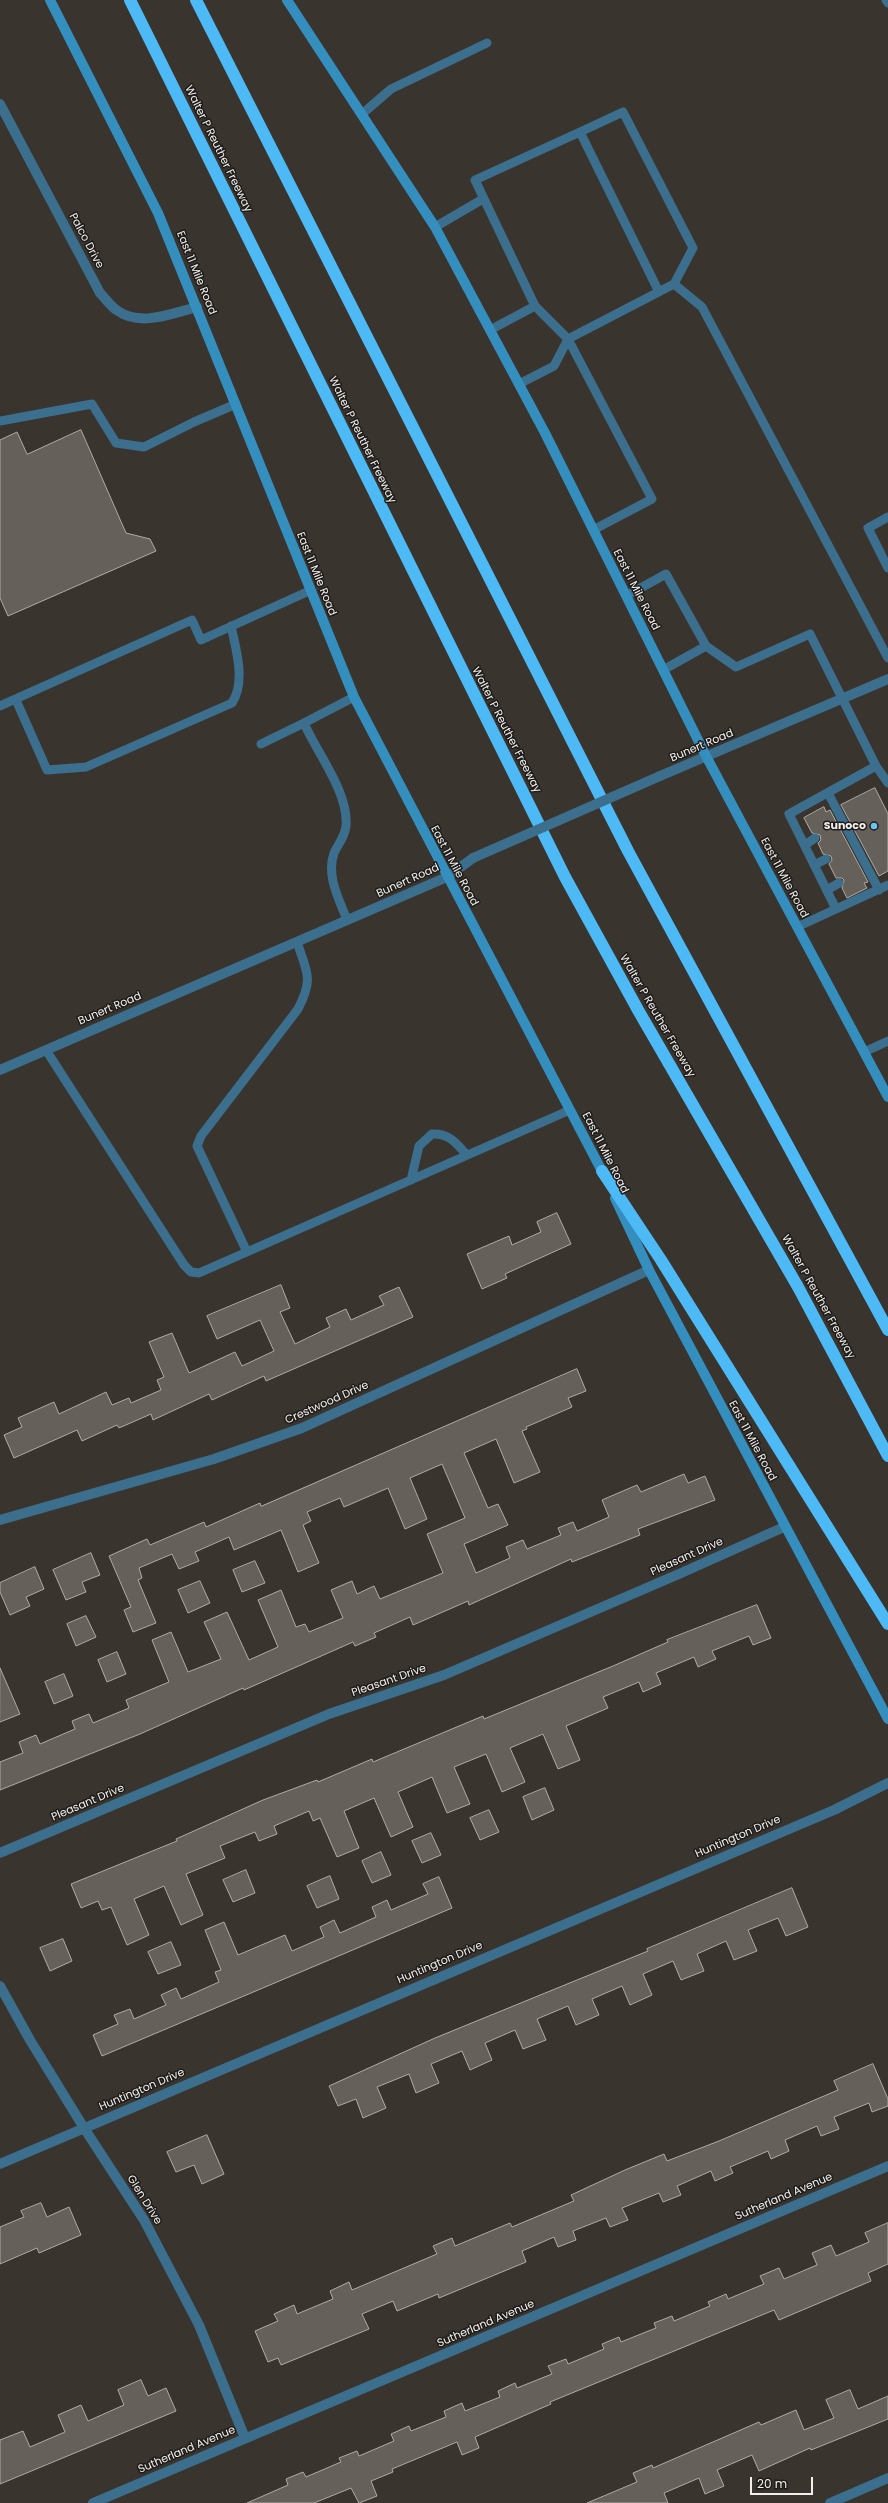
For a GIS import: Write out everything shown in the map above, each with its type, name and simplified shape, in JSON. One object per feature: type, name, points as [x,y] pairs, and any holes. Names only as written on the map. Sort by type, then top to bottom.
[{"type":"highway","name":"Walter P Reuther Freeway","points":[[130,0],[565,877],[638,1010],[798,1287],[888,1456]]},
{"type":"highway","points":[[196,0],[628,851],[888,1330]]},
{"type":"highway","points":[[602,1171],[661,1260],[888,1624]]},
{"type":"main road","name":"East 11 Mile Road","points":[[50,0],[158,213],[354,697],[602,1171],[649,1270],[784,1527],[888,1719]]},
{"type":"main road","name":"East 11 Mile Road","points":[[287,0],[435,227],[519,384],[706,756],[888,1097]]},
{"type":"street","name":"Palco Drive","points":[[0,104],[100,293],[118,311],[134,318],[156,318],[197,307]]},
{"type":"street","name":"Bunert Road","points":[[0,1070],[447,877],[473,858],[706,756],[888,679]]},
{"type":"street","name":"Crestwood Drive","points":[[0,1520],[214,1459],[302,1428],[649,1270]]},
{"type":"street","name":"Pleasant Drive","points":[[0,1853],[329,1714],[444,1675],[784,1527]]},
{"type":"street","name":"Huntington Drive","points":[[0,2164],[834,1810],[888,1783]]},
{"type":"street","name":"Glen Drive","points":[[0,1986],[30,2040],[84,2128],[148,2227],[199,2325],[245,2438]]},
{"type":"street","name":"Sutherland Avenue","points":[[92,2503],[888,2166]]},
{"type":"street","points":[[830,2503],[888,2478]]},
{"type":"lane","points":[[362,114],[391,89],[487,43]]},
{"type":"lane","points":[[519,384],[554,366],[568,339],[674,284],[693,248],[623,112],[475,180],[535,306],[568,339],[652,499],[593,530]]},
{"type":"lane","points":[[580,132],[659,292]]},
{"type":"lane","points":[[435,227],[483,199]]},
{"type":"lane","points":[[674,284],[702,307],[888,658]]},
{"type":"lane","points":[[490,330],[535,306]]},
{"type":"lane","points":[[0,421],[92,404],[116,443],[144,447],[194,422],[236,404]]},
{"type":"lane","points":[[888,517],[868,528],[888,568]]},
{"type":"lane","points":[[626,596],[666,574],[706,646],[736,667],[810,634],[876,766],[887,781]]},
{"type":"lane","points":[[0,706],[192,620],[201,640],[310,591]]},
{"type":"lane","points":[[16,700],[46,770],[86,767],[232,703],[237,693],[238,678],[231,626]]},
{"type":"lane","points":[[663,670],[706,646]]},
{"type":"lane","points":[[261,744],[354,697]]},
{"type":"lane","points":[[304,723],[343,798],[346,826],[342,841],[335,852],[331,864],[332,879],[347,920]]},
{"type":"lane","points":[[836,909],[789,814],[876,766]]},
{"type":"lane","points":[[828,793],[879,890]]},
{"type":"lane","points":[[834,827],[843,822]]},
{"type":"lane","points":[[805,845],[815,838]]},
{"type":"lane","points":[[845,848],[854,842]]},
{"type":"lane","points":[[814,865],[826,859]]},
{"type":"lane","points":[[858,873],[867,868]]},
{"type":"lane","points":[[827,890],[839,883]]},
{"type":"lane","points":[[797,927],[888,885]]},
{"type":"lane","points":[[247,1252],[198,1146],[201,1136],[294,1015],[305,997],[308,988],[308,976],[297,942]]},
{"type":"lane","points":[[864,1052],[888,1041]]},
{"type":"lane","points":[[46,1050],[184,1265],[191,1272],[198,1273],[570,1110]]},
{"type":"lane","points":[[411,1180],[419,1146],[432,1134],[443,1134],[451,1138],[467,1155]]},
{"type":"building","points":[[81,430],[126,533],[150,539],[156,551],[8,616],[0,598],[0,440],[17,432],[27,454]]},
{"type":"building","points":[[875,788],[888,814],[888,871],[879,876],[841,805]]},
{"type":"building","points":[[824,807],[826,812],[830,810],[868,882],[864,883],[867,888],[847,898],[842,888],[844,880],[842,878],[836,878],[829,864],[832,860],[831,856],[823,854],[818,843],[821,840],[820,835],[812,833],[804,818]]},
{"type":"building","points":[[557,1213],[571,1244],[505,1274],[507,1278],[482,1289],[467,1254],[509,1236],[512,1245],[541,1232],[537,1222]]},
{"type":"building","points":[[281,1285],[290,1308],[280,1312],[295,1344],[330,1327],[326,1318],[346,1309],[351,1320],[384,1305],[379,1296],[399,1287],[413,1317],[266,1381],[264,1376],[212,1400],[209,1394],[153,1420],[151,1414],[119,1428],[117,1425],[82,1441],[77,1430],[14,1458],[4,1435],[22,1427],[18,1418],[54,1402],[59,1414],[106,1392],[112,1405],[129,1398],[131,1403],[161,1390],[157,1380],[164,1377],[149,1342],[172,1333],[189,1373],[235,1352],[242,1366],[274,1351],[260,1320],[217,1339],[207,1316]]},
{"type":"building","points":[[577,1369],[586,1391],[568,1398],[572,1407],[526,1427],[527,1429],[522,1431],[540,1472],[514,1483],[496,1439],[464,1453],[488,1508],[498,1504],[508,1525],[464,1544],[476,1573],[510,1558],[506,1547],[523,1540],[527,1549],[561,1535],[558,1528],[573,1522],[577,1531],[609,1517],[602,1500],[637,1485],[641,1492],[684,1474],[688,1483],[705,1476],[715,1500],[638,1529],[640,1535],[572,1562],[571,1559],[469,1605],[468,1601],[413,1625],[410,1617],[374,1633],[376,1637],[355,1646],[353,1642],[244,1690],[243,1688],[140,1734],[0,1790],[0,1762],[23,1753],[19,1742],[36,1735],[40,1744],[75,1729],[72,1721],[89,1714],[93,1723],[129,1708],[126,1700],[169,1682],[152,1640],[171,1632],[188,1672],[221,1659],[204,1622],[227,1612],[249,1660],[278,1647],[258,1600],[281,1590],[296,1627],[305,1624],[309,1632],[343,1618],[331,1590],[352,1581],[357,1594],[374,1586],[380,1599],[443,1573],[427,1534],[465,1518],[442,1464],[410,1478],[427,1519],[405,1529],[388,1488],[344,1507],[340,1498],[307,1512],[311,1521],[303,1525],[319,1563],[298,1572],[281,1530],[234,1550],[229,1537],[195,1552],[199,1561],[179,1569],[172,1554],[139,1568],[142,1578],[138,1580],[156,1623],[133,1632],[124,1610],[131,1607],[109,1556],[147,1539],[150,1545],[204,1522],[206,1527],[260,1503],[261,1506]]},
{"type":"building","points":[[91,1553],[100,1575],[82,1582],[86,1592],[66,1600],[53,1570]]},
{"type":"building","points":[[255,1561],[265,1583],[242,1592],[233,1570]]},
{"type":"building","points":[[35,1567],[44,1589],[26,1597],[30,1606],[10,1615],[0,1592],[0,1583]]},
{"type":"building","points":[[200,1581],[210,1603],[188,1613],[178,1590]]},
{"type":"building","points":[[757,1605],[771,1638],[753,1645],[749,1636],[712,1651],[716,1659],[698,1667],[694,1657],[656,1673],[661,1684],[643,1692],[639,1682],[603,1697],[608,1708],[566,1726],[580,1760],[558,1769],[543,1734],[510,1748],[525,1782],[502,1792],[486,1754],[454,1767],[470,1804],[447,1813],[432,1777],[398,1792],[413,1827],[391,1837],[374,1798],[344,1811],[359,1848],[337,1857],[320,1818],[313,1821],[309,1811],[274,1826],[277,1834],[259,1841],[255,1832],[220,1846],[225,1858],[186,1874],[203,1915],[181,1925],[164,1886],[134,1899],[149,1935],[127,1945],[111,1907],[102,1910],[98,1901],[81,1908],[71,1884],[177,1841],[176,1839],[263,1800],[317,1780],[318,1782],[372,1759],[373,1762],[483,1716],[484,1719],[613,1666],[668,1642],[667,1640]]},
{"type":"building","points":[[86,1616],[96,1637],[76,1646],[67,1624]]},
{"type":"building","points":[[117,1652],[126,1674],[107,1682],[98,1660]]},
{"type":"building","points":[[0,1668],[20,1714],[0,1722]]},
{"type":"building","points":[[64,1674],[73,1696],[54,1704],[45,1682]]},
{"type":"building","points":[[545,1788],[554,1810],[532,1820],[523,1797]]},
{"type":"building","points":[[489,1810],[499,1832],[480,1840],[470,1818]]},
{"type":"building","points":[[431,1833],[441,1855],[422,1863],[412,1841]]},
{"type":"building","points":[[381,1852],[391,1875],[372,1883],[362,1861]]},
{"type":"building","points":[[246,1870],[255,1893],[233,1902],[223,1880]]},
{"type":"building","points":[[330,1876],[339,1899],[317,1908],[307,1886]]},
{"type":"building","points":[[439,1877],[452,1908],[102,2056],[93,2035],[118,2024],[114,2015],[130,2009],[134,2019],[166,2005],[161,1995],[176,1988],[181,1999],[219,1982],[215,1972],[221,1970],[205,1930],[224,1922],[238,1955],[285,1935],[292,1951],[324,1937],[320,1927],[334,1920],[340,1933],[376,1917],[372,1907],[387,1900],[391,1910],[428,1894],[423,1884]]},
{"type":"building","points":[[792,1888],[808,1927],[786,1936],[778,1918],[748,1930],[757,1951],[734,1960],[726,1941],[697,1954],[704,1971],[681,1980],[673,1961],[643,1974],[652,1995],[630,2005],[622,1986],[592,1999],[599,2015],[576,2025],[568,2006],[537,2019],[546,2040],[523,2049],[515,2030],[485,2043],[492,2060],[470,2070],[462,2051],[431,2064],[439,2083],[416,2093],[409,2074],[377,2087],[386,2108],[363,2118],[356,2099],[338,2106],[329,2086],[435,2038],[648,1951],[647,1949]]},
{"type":"building","points":[[63,1939],[72,1961],[50,1971],[40,1948]]},
{"type":"building","points":[[171,1942],[181,1965],[158,1974],[148,1952]]},
{"type":"building","points":[[873,2064],[888,2099],[888,2106],[872,2112],[869,2103],[834,2117],[839,2129],[821,2136],[817,2126],[785,2140],[789,2151],[771,2159],[768,2151],[730,2167],[733,2173],[715,2181],[711,2171],[677,2186],[681,2195],[663,2202],[659,2193],[622,2208],[628,2220],[610,2227],[606,2218],[573,2231],[576,2240],[558,2247],[554,2237],[522,2251],[526,2262],[439,2298],[438,2294],[397,2311],[393,2301],[362,2314],[369,2329],[281,2365],[278,2358],[268,2362],[255,2331],[278,2321],[274,2314],[294,2305],[297,2314],[333,2299],[330,2291],[349,2282],[352,2290],[437,2254],[433,2246],[452,2238],[455,2246],[510,2223],[512,2227],[574,2201],[571,2195],[625,2170],[664,2154],[667,2161],[719,2141],[838,2090],[834,2081]]},
{"type":"building","points":[[207,2135],[224,2174],[202,2184],[194,2165],[176,2172],[167,2152]]},
{"type":"building","points":[[41,2203],[47,2217],[69,2207],[81,2235],[39,2253],[37,2248],[0,2264],[0,2227],[24,2217],[21,2211]]},
{"type":"building","points":[[888,2223],[888,2264],[868,2273],[871,2281],[779,2320],[774,2310],[550,2402],[551,2404],[475,2437],[479,2448],[462,2455],[457,2442],[392,2469],[393,2472],[371,2481],[377,2496],[359,2503],[351,2488],[314,2503],[247,2503],[288,2485],[286,2479],[303,2472],[306,2477],[341,2462],[339,2458],[357,2451],[359,2456],[394,2441],[391,2434],[409,2426],[411,2431],[446,2417],[444,2411],[462,2403],[465,2411],[500,2397],[498,2391],[515,2383],[517,2388],[552,2374],[548,2366],[566,2359],[568,2364],[604,2349],[602,2344],[619,2337],[621,2342],[656,2328],[654,2323],[672,2316],[674,2321],[710,2306],[708,2302],[726,2294],[728,2299],[764,2284],[760,2276],[779,2268],[784,2279],[817,2265],[812,2253],[831,2245],[836,2256],[869,2242],[865,2233]]},
{"type":"building","points":[[141,2380],[148,2396],[166,2388],[176,2411],[0,2484],[0,2440],[23,2431],[30,2447],[65,2432],[58,2415],[81,2405],[88,2421],[124,2405],[118,2390]]},
{"type":"building","points":[[850,2390],[858,2409],[888,2396],[888,2419],[811,2450],[810,2448],[759,2471],[752,2455],[717,2470],[724,2486],[705,2494],[699,2478],[664,2493],[668,2503],[587,2503],[637,2482],[633,2473],[652,2465],[653,2468],[759,2422],[761,2425],[796,2410],[804,2430],[834,2418],[826,2400]]},
{"type":"place","name":"Sunoco","points":[[874,826]]}]
